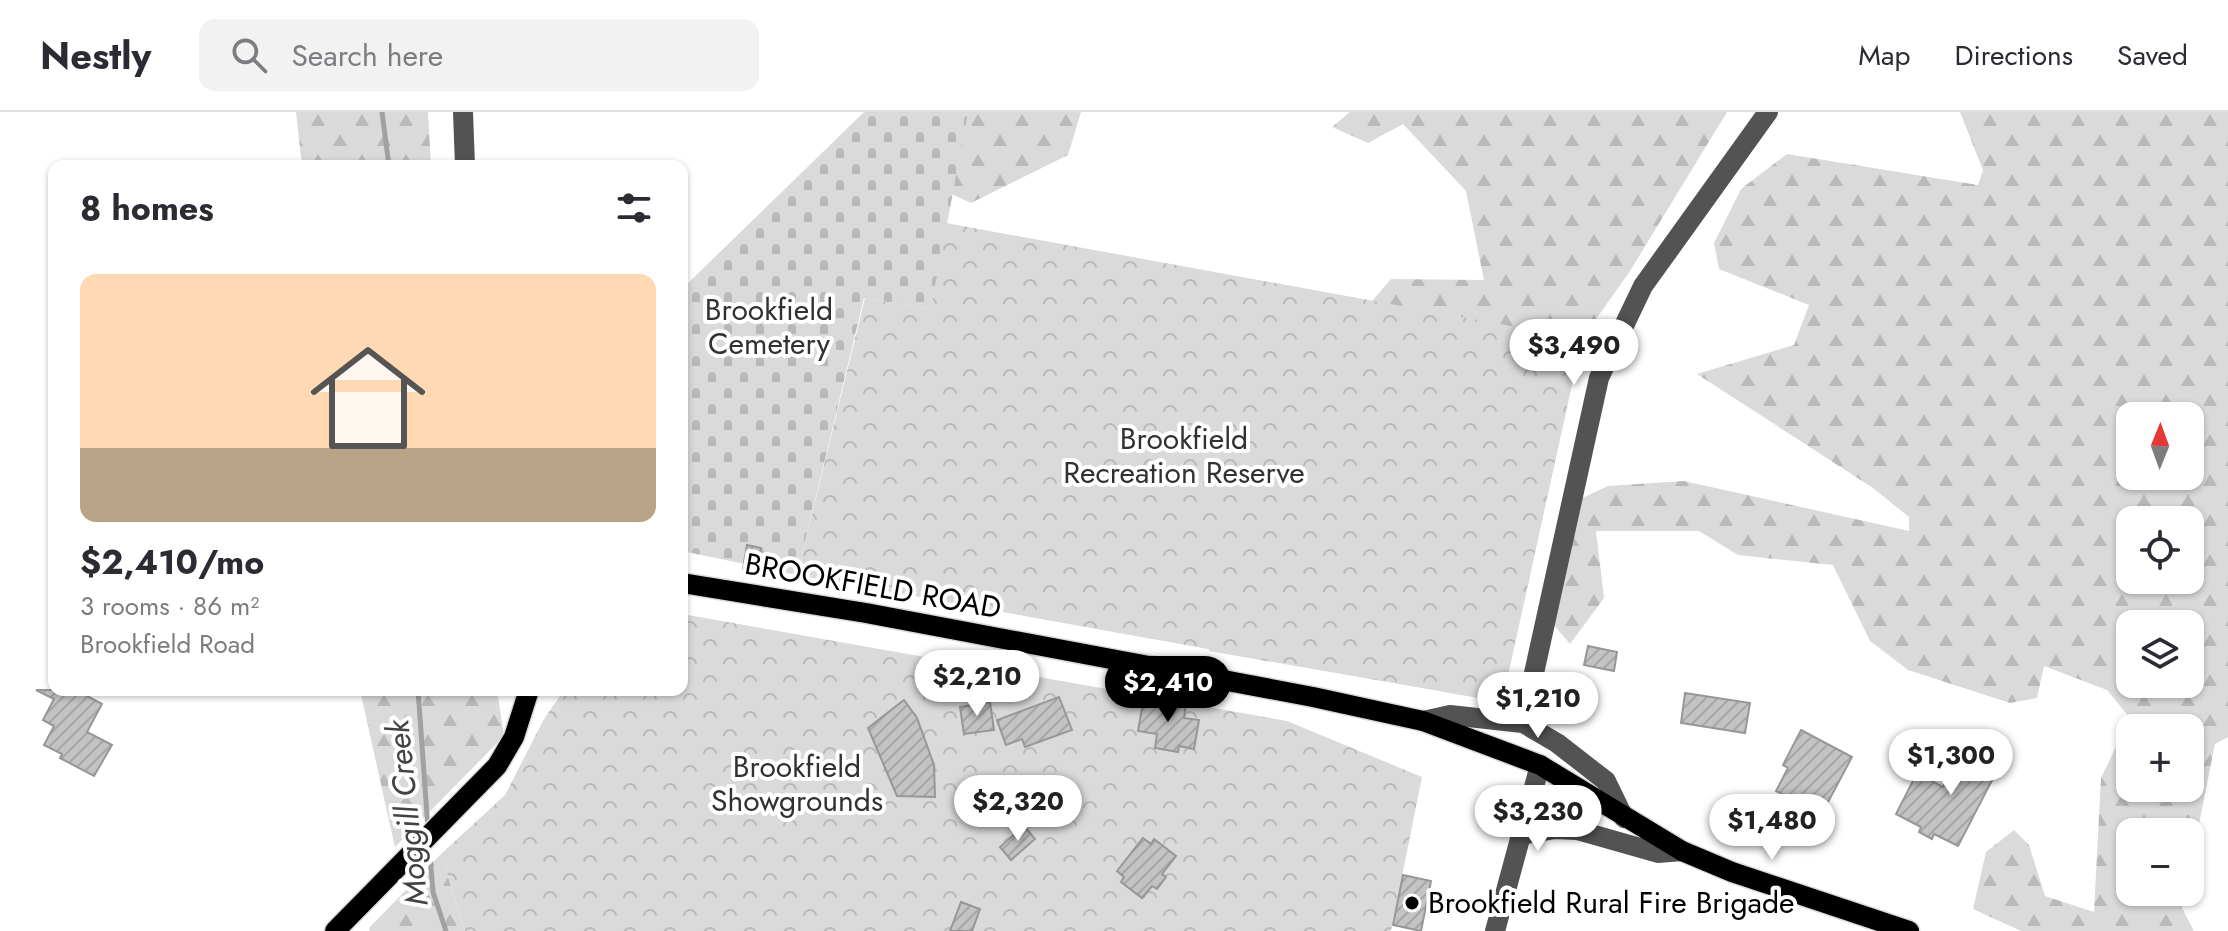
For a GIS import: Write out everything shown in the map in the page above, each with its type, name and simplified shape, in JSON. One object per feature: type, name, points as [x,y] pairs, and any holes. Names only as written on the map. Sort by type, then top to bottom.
[{"type":"main road","name":"BROOKFIELD ROAD","points":[[688,585],[866,613],[1313,697],[1423,721],[1540,765],[1682,851],[1732,872],[1909,931]]},
{"type":"main road","points":[[335,931],[497,766],[514,737],[527,696]]},
{"type":"street","points":[[463,112],[465,160]]},
{"type":"street","points":[[1523,723],[1599,378],[1643,286],[1768,112]]},
{"type":"street","points":[[1423,721],[1450,715],[1523,723],[1557,743],[1606,781],[1624,818]]},
{"type":"street","points":[[1495,931],[1540,765]]},
{"type":"street","points":[[1520,835],[1555,829],[1577,830],[1658,853],[1682,851]]},
{"type":"green space","points":[[296,112],[428,112],[431,160],[301,160]]},
{"type":"green space","name":"Brookfield Cemetery","points":[[864,112],[968,112],[931,310],[864,298],[797,575],[688,552],[688,283]]},
{"type":"green space","points":[[876,112],[1081,112],[1068,155],[971,203],[884,163]]},
{"type":"green space","points":[[1350,112],[1727,112],[1630,271],[1582,339],[1502,702],[1209,651],[1242,530],[1322,359],[1391,279],[1484,280],[1466,191],[1403,124],[1368,143],[1332,127]]},
{"type":"green space","points":[[1960,112],[2228,112],[2228,737],[2215,744],[2204,799],[2204,714],[2127,714],[2107,690],[2044,666],[2037,698],[2010,703],[1908,670],[1870,641],[1833,565],[1738,555],[1699,531],[1596,531],[1604,598],[1570,644],[1554,625],[1582,498],[1608,486],[1684,481],[1909,531],[1909,517],[1873,488],[1697,374],[1794,345],[1809,305],[1719,269],[1714,243],[1741,189],[1787,154],[1978,185],[1983,170]]},
{"type":"green space","name":"Brookfield Recreation Reserve","points":[[946,223],[1582,339],[1502,702],[797,575],[865,298],[931,310]]},
{"type":"green space","name":"Brookfield Showgrounds","points":[[688,615],[1287,721],[1422,777],[1391,931],[465,931],[441,854],[505,795],[544,719],[560,696],[688,696]]},
{"type":"green space","points":[[361,696],[498,696],[504,736],[395,847]]},
{"type":"green space","points":[[2116,747],[2116,802],[2203,802],[2200,818],[2116,818],[2116,906],[2182,906],[2194,931],[2021,931],[1973,909],[1986,852],[2014,830],[2029,845],[2045,896],[2094,912],[2101,778]]},
{"type":"green space","points":[[441,854],[465,931],[370,931],[369,928]]},
{"type":"building","points":[[747,545],[761,548],[757,571],[743,569]]},
{"type":"building","points":[[1588,646],[1617,652],[1614,671],[1584,665]]},
{"type":"building","points":[[1685,693],[1750,703],[1745,733],[1681,723]]},
{"type":"building","points":[[48,696],[87,696],[102,704],[87,732],[112,745],[94,776],[60,758],[62,754],[44,745],[54,726],[43,720],[54,699]]},
{"type":"building","points":[[1059,697],[1072,730],[1025,747],[1022,739],[1006,745],[997,720]]},
{"type":"building","points":[[1144,697],[1186,704],[1184,718],[1199,720],[1194,749],[1179,746],[1178,752],[1155,748],[1157,734],[1138,731]]},
{"type":"building","points":[[904,700],[917,718],[934,765],[935,797],[897,796],[868,728]]},
{"type":"building","points":[[990,702],[994,730],[964,734],[960,707]]},
{"type":"building","points":[[1801,730],[1852,757],[1819,819],[1804,812],[1796,827],[1777,817],[1788,797],[1776,791],[1788,768],[1783,765]]},
{"type":"building","points":[[1966,743],[2002,761],[1958,846],[1934,834],[1932,839],[1919,832],[1921,827],[1896,814],[1917,773],[1943,787]]},
{"type":"building","points":[[1024,826],[1035,839],[1011,860],[1000,847]]},
{"type":"building","points":[[1143,838],[1151,844],[1154,839],[1176,856],[1162,874],[1166,877],[1157,889],[1152,886],[1142,898],[1121,882],[1124,877],[1117,871]]},
{"type":"building","name":"Brookfield Rural Fire Brigade","points":[[1403,875],[1431,881],[1421,931],[1393,925]]},
{"type":"building","points":[[961,902],[980,909],[972,931],[950,931]]},
{"type":"waterway","name":"Moggill Creek","points":[[382,112],[388,160]]},
{"type":"waterway","name":"Moggill Creek","points":[[418,696],[428,829]]},
{"type":"waterway","name":"Moggill Creek","points":[[429,843],[433,892],[446,931]]},
{"type":"place","name":"Brookfield Rural Fire Brigade","points":[[1412,903]]}]
